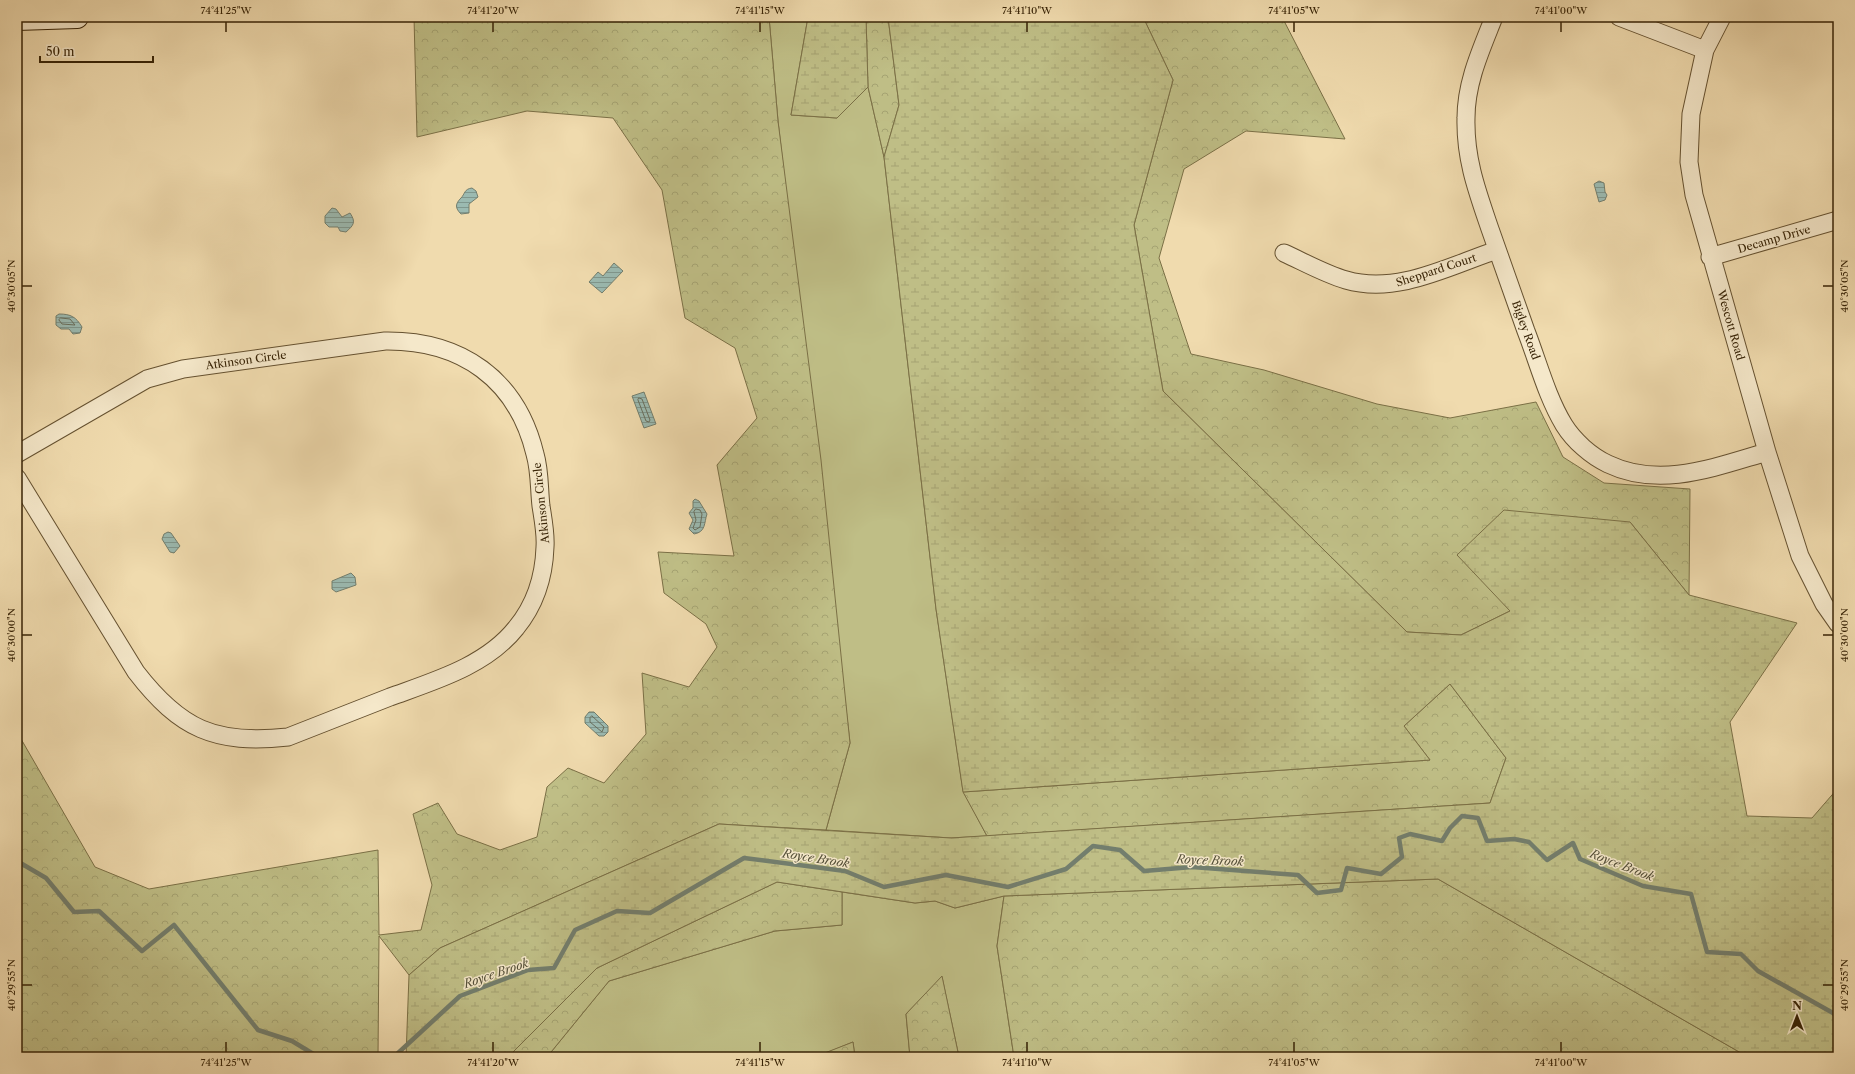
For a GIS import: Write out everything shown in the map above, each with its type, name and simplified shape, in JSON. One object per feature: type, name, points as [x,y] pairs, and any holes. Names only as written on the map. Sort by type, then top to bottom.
[{"type":"main road","points":[[17,19],[76,17]]},
{"type":"street","name":"Bigley Road","points":[[1494,17],[1473,71],[1466,117],[1468,162],[1496,250],[1556,410],[1564,426],[1590,453],[1607,464],[1632,473],[1657,476],[1686,474],[1767,452]]},
{"type":"street","points":[[1618,17],[1705,50]]},
{"type":"street","name":"Wescott Road","points":[[1722,17],[1705,50],[1691,114],[1689,162],[1697,210],[1767,452],[1800,556],[1824,604],[1838,624]]},
{"type":"street","name":"Decamp Drive","points":[[1710,257],[1838,220]]},
{"type":"street","name":"Sheppard Court","points":[[1284,253],[1345,280],[1374,285],[1393,284],[1411,280],[1496,250]]},
{"type":"street","name":"Atkinson Circle","points":[[17,454],[147,379],[175,371],[385,341],[407,340],[425,343],[446,349],[469,359],[489,373],[507,392],[521,414],[530,435],[536,456],[546,546],[541,579],[534,600],[516,628],[504,640],[475,662],[444,677],[288,737],[249,739],[219,735],[191,725],[169,710],[149,689],[136,672],[17,478]]},
{"type":"green space","points":[[414,17],[769,17],[778,121],[821,460],[850,743],[826,830],[719,824],[440,948],[409,975],[379,936],[378,1057],[17,1057],[17,732],[95,867],[149,889],[378,850],[379,935],[421,930],[432,885],[413,814],[438,803],[457,834],[500,850],[537,837],[547,787],[568,768],[604,783],[646,734],[642,673],[689,687],[717,647],[706,624],[664,593],[658,552],[734,556],[717,465],[757,418],[735,348],[685,318],[662,190],[613,118],[527,111],[417,137]]},
{"type":"green space","points":[[769,17],[808,17],[791,115],[837,118],[868,87],[884,157],[936,609],[963,791],[987,836],[951,838],[826,830],[850,743],[778,121]]},
{"type":"green space","points":[[808,17],[866,17],[868,87],[837,118],[791,115]]},
{"type":"green space","points":[[866,17],[888,17],[899,105],[884,157],[868,87]]},
{"type":"green space","points":[[888,17],[1143,17],[1173,80],[1134,225],[1163,391],[1407,632],[1461,635],[1510,611],[1457,555],[1504,510],[1630,522],[1689,595],[1797,623],[1730,722],[1747,816],[1812,818],[1838,788],[1838,1057],[1748,1057],[1438,879],[1004,896],[955,908],[935,901],[915,903],[777,882],[597,968],[508,1057],[406,1057],[409,975],[440,948],[719,824],[951,838],[1490,803],[1506,758],[1450,684],[1404,726],[1430,760],[963,792],[936,609],[884,157],[899,105]]},
{"type":"green space","points":[[1143,17],[1282,17],[1345,139],[1246,131],[1184,169],[1159,258],[1191,354],[1264,370],[1377,404],[1450,418],[1536,402],[1563,457],[1604,483],[1690,489],[1689,595],[1630,522],[1510,611],[1461,635],[1407,632],[1163,391],[1134,225],[1173,80]]},
{"type":"green space","points":[[1450,684],[1506,758],[1490,803],[987,836],[963,792],[1430,760],[1404,726]]},
{"type":"green space","points":[[1438,879],[1748,1057],[1014,1057],[997,946],[1004,896]]},
{"type":"green space","points":[[777,882],[842,892],[842,925],[775,931],[609,981],[547,1057],[508,1057],[597,968]]},
{"type":"green space","points":[[842,892],[915,903],[935,901],[955,908],[1004,896],[997,946],[1014,1057],[959,1057],[942,977],[906,1014],[910,1057],[855,1057],[853,1042],[816,1057],[547,1057],[609,981],[775,931],[842,925]]},
{"type":"green space","points":[[942,976],[959,1057],[910,1057],[906,1014]]},
{"type":"green space","points":[[853,1042],[855,1057],[816,1057],[817,1056]]},
{"type":"water","points":[[1599,181],[1604,183],[1605,192],[1607,195],[1605,200],[1599,202],[1594,184]]},
{"type":"water","points":[[472,188],[476,191],[478,197],[469,204],[469,213],[461,214],[457,208],[457,204],[466,191]]},
{"type":"water","points":[[332,208],[336,209],[342,217],[350,213],[352,216],[353,223],[346,232],[340,231],[338,227],[329,227],[325,223],[325,216]]},
{"type":"water","points":[[614,263],[623,271],[602,293],[589,282],[598,272],[603,276]]},
{"type":"water","points":[[59,314],[70,315],[75,318],[82,327],[80,333],[73,334],[69,329],[61,329],[56,325],[56,316]]},
{"type":"water","points":[[644,392],[656,424],[644,428],[632,396]]},
{"type":"water","points":[[695,499],[699,501],[707,514],[703,529],[694,534],[689,529],[693,520],[689,513],[693,508],[693,501]]},
{"type":"water","points":[[168,532],[171,533],[180,546],[174,553],[170,552],[162,539],[164,534]]},
{"type":"water","points":[[351,573],[355,577],[356,585],[336,592],[332,589],[332,581]]},
{"type":"water","points":[[589,712],[594,712],[608,726],[608,732],[604,736],[599,736],[585,723],[585,717]]},
{"type":"waterway","name":"Royce Brook","points":[[382,1057],[397,1054],[460,996],[528,970],[554,968],[575,930],[617,911],[650,913],[744,858],[845,871],[884,887],[946,875],[1008,887],[1066,869],[1093,846],[1120,850],[1144,871],[1192,867],[1298,875],[1317,893],[1341,890],[1347,868],[1381,874],[1402,857],[1399,838],[1410,834],[1442,841],[1450,828],[1462,816],[1478,818],[1487,841],[1514,839],[1529,842],[1547,860],[1573,843],[1580,859],[1643,886],[1691,894],[1707,952],[1741,954],[1758,971],[1833,1013],[1838,1018]]},
{"type":"waterway","name":"Royce Brook","points":[[17,861],[46,878],[74,912],[99,911],[142,951],[174,925],[258,1030],[292,1041],[315,1055],[335,1057]]}]
